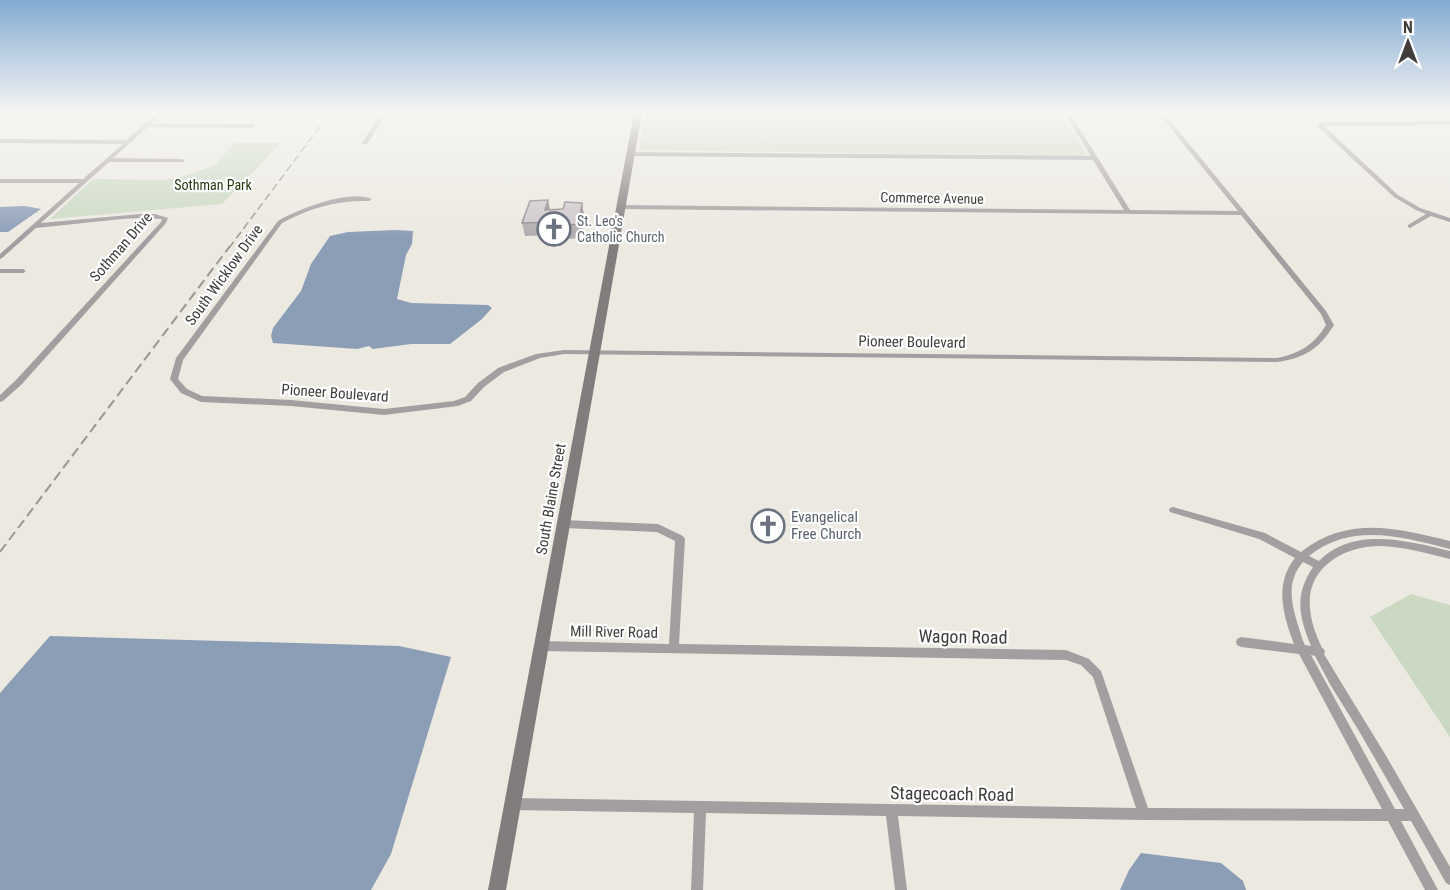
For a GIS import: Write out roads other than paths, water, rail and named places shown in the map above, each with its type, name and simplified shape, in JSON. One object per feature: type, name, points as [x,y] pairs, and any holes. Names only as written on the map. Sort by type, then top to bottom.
[{"type":"street","points":[[0,256],[113,155]]},
{"type":"street","name":"South Blaine Street","points":[[497,890],[631,155]]},
{"type":"street","points":[[693,155],[1094,158]]},
{"type":"street","points":[[1092,155],[1128,211]]},
{"type":"street","name":"Pioneer Boulevard","points":[[223,400],[291,403],[384,412],[434,407],[455,404],[468,399],[481,384],[501,370],[519,362],[564,352],[1277,360],[1295,358],[1307,353],[1330,325],[1324,313],[1195,155]]},
{"type":"street","points":[[1352,155],[1396,196],[1450,220]]},
{"type":"street","points":[[107,160],[182,160]]},
{"type":"street","points":[[0,181],[84,182]]},
{"type":"street","name":"South Wicklow Drive","points":[[223,400],[201,399],[184,391],[174,380],[179,360],[202,328],[280,222],[303,209],[332,201],[352,198],[369,199]]},
{"type":"street","name":"Commerce Avenue","points":[[621,207],[1242,213]]},
{"type":"street","points":[[1410,226],[1431,213]]},
{"type":"street","name":"Sothman Drive","points":[[0,399],[164,222],[165,218],[136,217],[34,226]]},
{"type":"street","points":[[0,271],[23,271]]},
{"type":"street","points":[[1173,510],[1262,536],[1319,566]]},
{"type":"street","name":"Mill River Road","points":[[541,646],[674,648],[680,539],[658,528],[563,524]]},
{"type":"street","points":[[1432,890],[1302,650],[1289,611],[1287,585],[1292,567],[1310,549],[1331,537],[1350,532],[1381,532],[1450,545]]},
{"type":"street","points":[[1450,555],[1396,543],[1364,542],[1337,549],[1309,578],[1303,597],[1307,622],[1320,652],[1450,879]]},
{"type":"street","points":[[1241,642],[1320,652]]},
{"type":"street","name":"Wagon Road","points":[[674,648],[1066,655],[1085,662],[1097,674],[1144,814]]},
{"type":"street","name":"Stagecoach Road","points":[[512,804],[891,811],[1414,816]]},
{"type":"street","points":[[697,890],[700,808]]},
{"type":"street","points":[[891,811],[901,890]]},
{"type":"water","points":[[25,206],[41,209],[8,232],[0,232],[0,207]]},
{"type":"water","points":[[413,231],[412,244],[406,255],[397,299],[411,303],[488,305],[492,308],[482,319],[450,344],[411,344],[373,349],[369,346],[357,349],[273,343],[271,336],[273,328],[301,291],[311,264],[330,236],[348,232]]},
{"type":"water","points":[[50,636],[399,646],[451,657],[391,854],[371,890],[0,890],[0,693]]},
{"type":"water","points":[[1141,853],[1221,863],[1243,881],[1246,890],[1120,890],[1129,870]]},
{"type":"railway","points":[[229,248],[299,155]]},
{"type":"railway","points":[[0,552],[230,246]]},
{"type":"place","name":"St. Leo's Catholic Church","points":[[554,229]]},
{"type":"place","name":"Evangelical Free Church","points":[[768,526]]},
{"type":"park label","name":"Sothman Park","points":[[213,185]]}]
